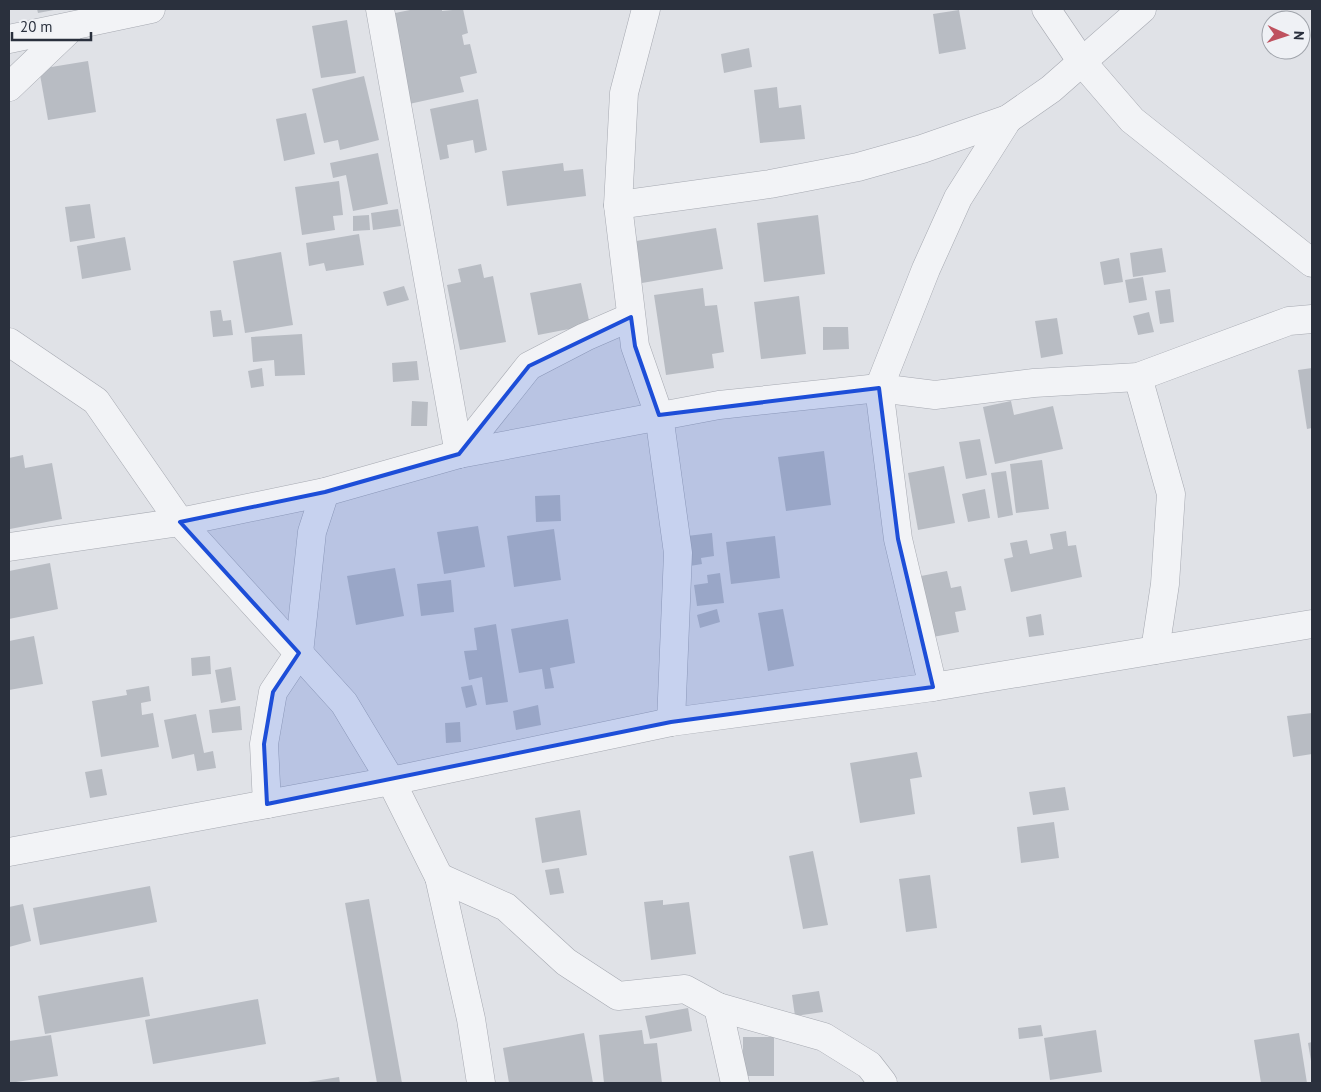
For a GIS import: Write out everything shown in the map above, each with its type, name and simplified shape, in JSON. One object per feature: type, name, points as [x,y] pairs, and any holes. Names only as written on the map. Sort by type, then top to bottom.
[{"type":"street","points":[[9,39],[152,9]]},
{"type":"street","points":[[380,9],[459,454]]},
{"type":"street","points":[[646,9],[624,93],[618,205],[635,346],[659,415],[678,554],[671,722]]},
{"type":"street","points":[[1046,9],[1082,62],[1132,120],[1312,263]]},
{"type":"street","points":[[618,205],[770,184],[858,167],[1008,119],[1051,89],[1142,9]]},
{"type":"street","points":[[9,87],[73,26]]},
{"type":"street","points":[[933,687],[898,540],[879,388],[926,270],[958,198],[1008,119]]},
{"type":"street","points":[[459,454],[529,366],[631,317]]},
{"type":"street","points":[[9,547],[180,522],[325,492],[459,454],[719,405],[879,388],[935,395],[1034,384],[1138,377],[1289,321],[1312,319]]},
{"type":"street","points":[[9,342],[96,402],[180,522],[344,703],[391,782],[439,877],[471,1018],[481,1083]]},
{"type":"street","points":[[1138,377],[1171,494],[1165,584],[1155,650]]},
{"type":"street","points":[[267,804],[264,744],[273,692],[299,653],[312,532],[325,492]]},
{"type":"street","points":[[9,852],[391,782],[671,722],[933,687],[1312,624]]},
{"type":"street","points":[[439,877],[506,907],[566,962],[618,996],[685,988],[718,1007],[824,1037],[869,1065],[883,1083]]},
{"type":"street","points":[[718,1007],[735,1083]]},
{"type":"highlighted area","points":[[631,317],[635,346],[659,415],[879,388],[898,539],[933,687],[671,722],[267,804],[264,744],[273,692],[299,653],[180,522],[325,492],[459,454],[529,366]]},
{"type":"building","points":[[37,9],[54,9],[54,10],[38,13]]},
{"type":"building","points":[[415,9],[442,9],[442,11],[463,9],[468,33],[462,35],[464,45],[470,44],[477,73],[460,77],[464,92],[409,104],[390,14]]},
{"type":"building","points":[[959,10],[966,49],[939,54],[933,14]]},
{"type":"building","points":[[347,20],[356,73],[321,78],[312,26]]},
{"type":"building","points":[[749,48],[752,67],[724,73],[721,54]]},
{"type":"building","points":[[88,61],[96,112],[48,120],[39,69]]},
{"type":"building","points":[[364,76],[379,140],[340,150],[338,140],[324,143],[312,89]]},
{"type":"building","points":[[777,87],[779,108],[801,105],[805,139],[760,143],[754,90]]},
{"type":"building","points":[[478,99],[487,150],[475,153],[473,140],[447,145],[449,158],[440,160],[430,109]]},
{"type":"building","points":[[306,113],[315,154],[284,161],[276,119]]},
{"type":"building","points":[[378,153],[388,204],[353,211],[346,175],[333,178],[330,163]]},
{"type":"building","points":[[563,163],[564,171],[583,169],[586,196],[507,206],[502,171]]},
{"type":"building","points":[[339,181],[343,215],[333,216],[335,230],[302,235],[295,187]]},
{"type":"building","points":[[90,204],[95,238],[70,242],[65,207]]},
{"type":"building","points":[[398,209],[401,226],[373,230],[371,213]]},
{"type":"building","points":[[369,215],[370,230],[353,231],[353,216]]},
{"type":"building","points":[[818,215],[825,274],[764,282],[757,223]]},
{"type":"building","points":[[716,228],[723,269],[642,283],[636,241]]},
{"type":"building","points":[[359,234],[364,265],[326,271],[324,263],[309,266],[306,243]]},
{"type":"building","points":[[125,237],[131,270],[82,279],[77,246]]},
{"type":"building","points":[[1162,248],[1166,272],[1133,277],[1130,253]]},
{"type":"building","points":[[281,252],[293,325],[245,333],[233,261]]},
{"type":"building","points":[[1119,258],[1123,282],[1104,285],[1100,262]]},
{"type":"building","points":[[481,264],[484,278],[493,276],[506,342],[460,350],[447,285],[461,282],[458,269]]},
{"type":"building","points":[[1143,277],[1147,300],[1129,303],[1125,280]]},
{"type":"building","points":[[581,283],[590,325],[538,335],[530,293]]},
{"type":"building","points":[[404,286],[409,300],[387,306],[383,292]]},
{"type":"building","points":[[703,288],[705,306],[717,305],[724,352],[712,354],[714,368],[666,375],[654,295]]},
{"type":"building","points":[[1170,289],[1174,322],[1160,324],[1155,291]]},
{"type":"building","points":[[799,296],[806,354],[761,359],[754,302]]},
{"type":"building","points":[[221,310],[223,321],[231,320],[233,335],[213,337],[210,311]]},
{"type":"building","points":[[1149,312],[1154,332],[1138,335],[1133,316]]},
{"type":"building","points":[[1057,318],[1063,354],[1041,358],[1035,321]]},
{"type":"building","points":[[823,327],[848,327],[849,349],[823,350]]},
{"type":"building","points":[[302,334],[305,375],[275,376],[274,360],[253,362],[251,337]]},
{"type":"building","points":[[417,361],[419,380],[393,382],[392,363]]},
{"type":"building","points":[[262,368],[264,386],[251,388],[248,371]]},
{"type":"building","points":[[1312,368],[1312,428],[1307,429],[1298,370]]},
{"type":"building","points":[[412,401],[428,402],[427,426],[411,426]]},
{"type":"building","points":[[1011,401],[1014,415],[1053,406],[1063,449],[995,464],[983,407]]},
{"type":"building","points":[[980,439],[987,475],[966,479],[959,442]]},
{"type":"building","points":[[824,451],[831,505],[786,511],[778,457]]},
{"type":"building","points":[[23,455],[25,468],[52,463],[62,519],[10,529],[9,458]]},
{"type":"building","points":[[1042,460],[1049,509],[1016,513],[1010,464]]},
{"type":"building","points":[[944,466],[955,523],[918,530],[908,473]]},
{"type":"building","points":[[1006,471],[1013,515],[998,518],[991,473]]},
{"type":"building","points":[[985,489],[990,518],[968,522],[962,494]]},
{"type":"building","points":[[560,495],[561,521],[536,522],[535,496]]},
{"type":"building","points":[[478,526],[485,567],[444,574],[437,532]]},
{"type":"building","points":[[554,529],[561,580],[514,587],[507,536]]},
{"type":"building","points":[[1066,531],[1068,546],[1076,545],[1082,577],[1011,592],[1004,559],[1013,557],[1010,543],[1027,540],[1030,554],[1053,549],[1050,534]]},
{"type":"building","points":[[712,533],[714,556],[701,558],[702,564],[690,566],[687,536]]},
{"type":"building","points":[[775,536],[780,578],[731,584],[726,542]]},
{"type":"building","points":[[50,563],[58,609],[9,619],[9,571]]},
{"type":"building","points":[[395,568],[404,616],[356,625],[347,576]]},
{"type":"building","points":[[947,571],[951,588],[961,586],[966,610],[955,612],[959,632],[933,637],[921,576]]},
{"type":"building","points":[[720,573],[724,603],[697,606],[694,585],[708,583],[707,575]]},
{"type":"building","points":[[451,580],[454,612],[421,616],[417,584]]},
{"type":"building","points":[[717,609],[720,622],[700,628],[697,615]]},
{"type":"building","points":[[783,609],[794,666],[768,671],[758,613]]},
{"type":"building","points":[[1041,614],[1044,635],[1029,637],[1026,617]]},
{"type":"building","points":[[568,619],[575,663],[550,668],[554,688],[545,689],[542,669],[519,673],[511,629]]},
{"type":"building","points":[[496,624],[508,702],[486,705],[482,677],[469,680],[464,651],[477,650],[474,628]]},
{"type":"building","points":[[34,636],[43,684],[9,690],[9,641]]},
{"type":"building","points":[[210,656],[211,674],[192,676],[191,658]]},
{"type":"building","points":[[231,667],[236,700],[221,703],[215,670]]},
{"type":"building","points":[[472,685],[477,705],[466,708],[461,687]]},
{"type":"building","points":[[149,686],[151,701],[141,703],[142,715],[153,713],[159,747],[101,757],[92,701],[127,695],[126,690]]},
{"type":"building","points":[[538,705],[541,725],[516,730],[513,711]]},
{"type":"building","points":[[240,706],[242,730],[212,733],[209,710]]},
{"type":"building","points":[[1312,713],[1312,754],[1293,757],[1287,716]]},
{"type":"building","points":[[196,714],[204,753],[213,751],[216,768],[197,771],[194,754],[172,759],[164,720]]},
{"type":"building","points":[[460,722],[461,742],[446,743],[445,723]]},
{"type":"building","points":[[917,752],[922,777],[910,779],[915,814],[860,823],[850,763]]},
{"type":"building","points":[[102,769],[107,795],[90,798],[85,772]]},
{"type":"building","points":[[1065,787],[1069,810],[1033,815],[1029,792]]},
{"type":"building","points":[[580,810],[587,855],[542,863],[535,818]]},
{"type":"building","points":[[1054,822],[1059,858],[1021,863],[1017,827]]},
{"type":"building","points":[[813,851],[828,925],[803,929],[789,856]]},
{"type":"building","points":[[559,868],[564,893],[550,895],[545,870]]},
{"type":"building","points":[[930,875],[937,928],[906,932],[899,879]]},
{"type":"building","points":[[150,886],[157,922],[40,945],[33,908]]},
{"type":"building","points":[[369,899],[402,1083],[377,1083],[345,903]]},
{"type":"building","points":[[663,900],[663,905],[689,902],[696,954],[651,960],[644,902]]},
{"type":"building","points":[[23,904],[31,941],[9,947],[9,907]]},
{"type":"building","points":[[143,977],[150,1016],[45,1034],[38,996]]},
{"type":"building","points":[[819,991],[823,1012],[795,1016],[792,995]]},
{"type":"building","points":[[258,999],[266,1044],[153,1064],[145,1020]]},
{"type":"building","points":[[688,1008],[692,1031],[650,1039],[645,1016]]},
{"type":"building","points":[[1041,1025],[1043,1036],[1019,1039],[1018,1028]]},
{"type":"building","points":[[642,1030],[644,1044],[657,1043],[662,1083],[604,1083],[599,1035]]},
{"type":"building","points":[[1096,1030],[1102,1072],[1050,1080],[1044,1038]]},
{"type":"building","points":[[584,1033],[593,1083],[509,1083],[503,1048]]},
{"type":"building","points":[[1299,1033],[1307,1083],[1261,1083],[1254,1040]]},
{"type":"building","points":[[51,1035],[58,1076],[9,1083],[9,1041]]},
{"type":"building","points":[[743,1037],[774,1037],[774,1076],[743,1076]]},
{"type":"building","points":[[1312,1042],[1312,1061],[1311,1061],[1308,1043]]},
{"type":"building","points":[[339,1077],[340,1083],[308,1083],[308,1082]]}]
